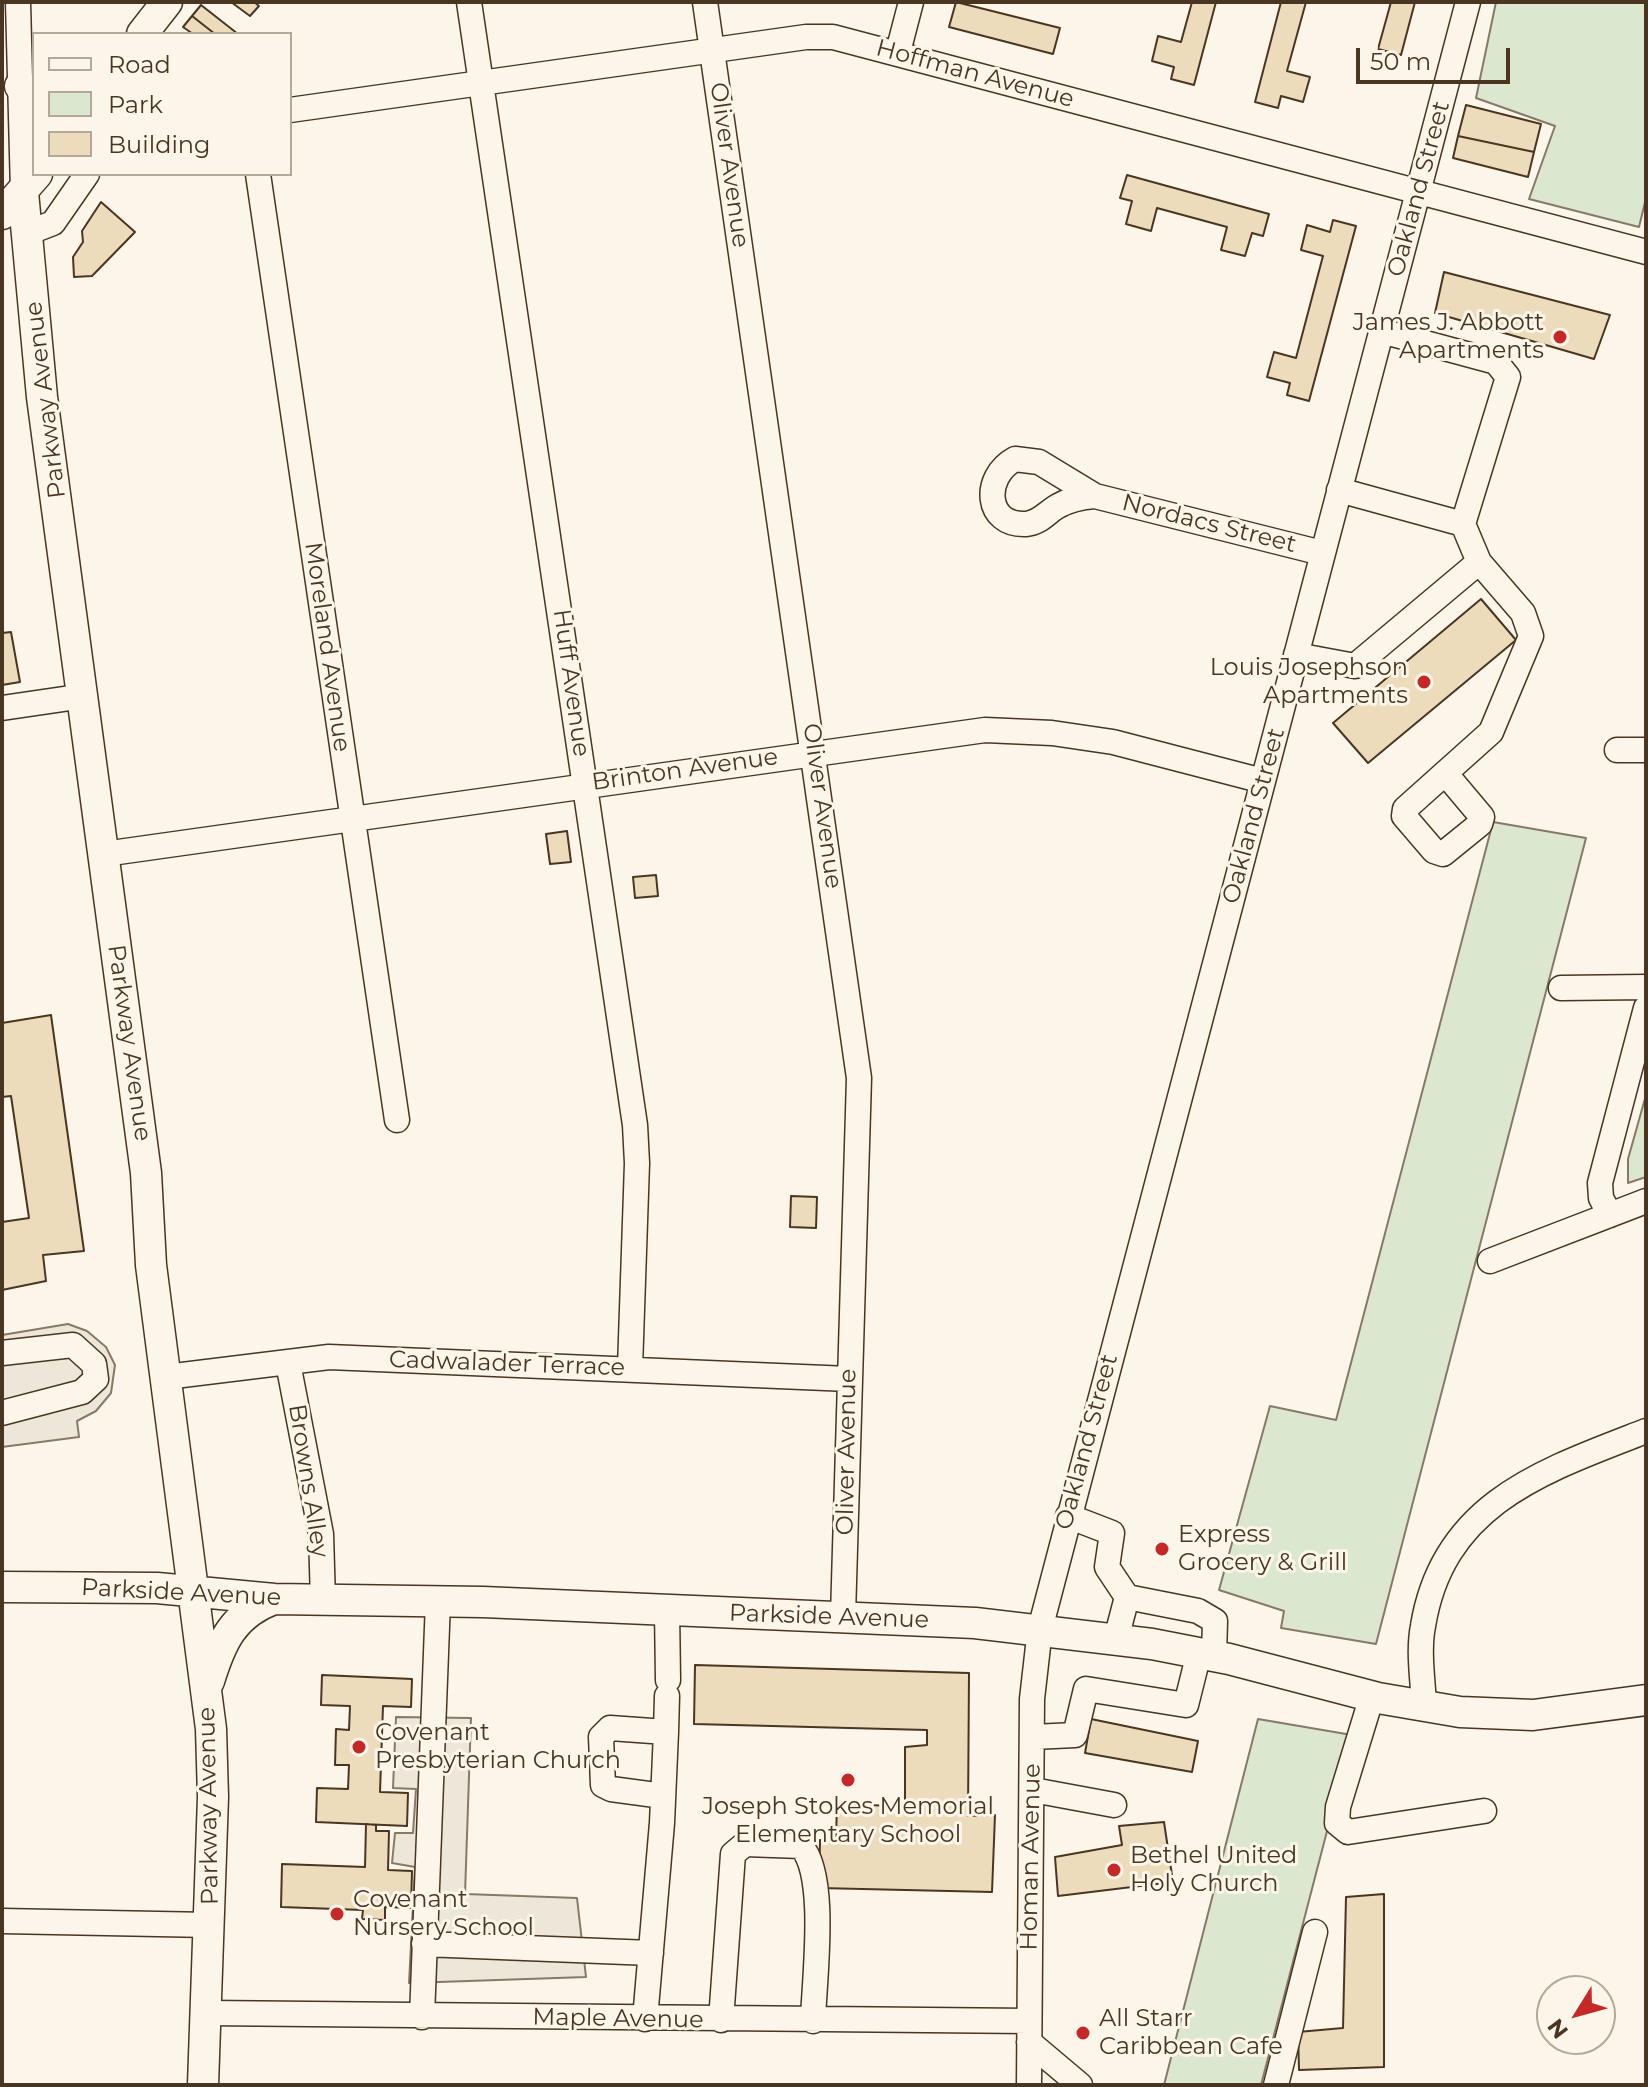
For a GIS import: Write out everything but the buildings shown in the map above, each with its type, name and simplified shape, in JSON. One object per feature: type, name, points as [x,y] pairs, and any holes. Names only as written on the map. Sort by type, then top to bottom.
[{"type":"main road","points":[[144,32],[167,2]]},
{"type":"main road","points":[[2,214],[30,183]]},
{"type":"main road","name":"Parkway Avenue","points":[[30,183],[27,233],[42,397],[146,1173],[151,1265],[207,1687],[213,1797],[203,2085]]},
{"type":"main road","name":"Parkside Avenue","points":[[2,1587],[192,1590],[323,1601],[438,1601],[843,1616],[1040,1629],[1207,1654],[1372,1696],[1460,1712],[1533,1715],[1646,1700]]},
{"type":"main road","points":[[207,1687],[227,1633],[255,1606],[274,1599]]},
{"type":"street","name":"Parkway Avenue","points":[[18,2],[27,91],[30,183]]},
{"type":"street","name":"Huff Avenue","points":[[469,2],[484,85],[635,1125],[637,1163],[630,1368]]},
{"type":"street","name":"Oliver Avenue","points":[[705,2],[859,1078],[843,1616]]},
{"type":"street","points":[[898,52],[911,2]]},
{"type":"street","name":"Oakland Street","points":[[1040,1629],[1468,2]]},
{"type":"street","name":"Hoffman Avenue","points":[[292,110],[484,85],[806,37],[833,37],[1646,252]]},
{"type":"street","points":[[27,233],[53,223],[86,176]]},
{"type":"street","name":"Moreland Avenue","points":[[258,176],[397,1120]]},
{"type":"street","points":[[1381,331],[1496,362],[1508,377],[1463,524],[1479,562],[1523,613],[1531,636],[1491,732],[1445,773]]},
{"type":"street","points":[[1339,490],[1463,524]]},
{"type":"street","name":"Nordacs Street","points":[[1095,496],[1322,553]]},
{"type":"street","points":[[1296,655],[1355,666],[1479,562]]},
{"type":"street","points":[[2,708],[84,696]]},
{"type":"street","name":"Brinton Avenue","points":[[104,854],[814,751],[985,730],[1052,733],[1113,742],[1263,781]]},
{"type":"street","points":[[1617,750],[1646,750]]},
{"type":"street","points":[[1561,988],[1646,987]]},
{"type":"street","points":[[1610,1215],[1601,1198],[1600,1183],[1646,1008]]},
{"type":"street","points":[[1490,1261],[1646,1201]]},
{"type":"street","points":[[2,1353],[73,1345],[94,1364],[96,1379],[82,1392],[2,1413]]},
{"type":"street","name":"Cadwalader Terrace","points":[[166,1377],[329,1357],[849,1379]]},
{"type":"street","name":"Browns Alley","points":[[288,1363],[321,1534],[323,1601]]},
{"type":"street","points":[[1424,1706],[1423,1627],[1430,1593],[1457,1539],[1494,1503],[1528,1480],[1646,1431]]},
{"type":"street","points":[[1033,1737],[1075,1735],[1086,1689],[1186,1705],[1207,1654],[1215,1621],[1198,1611],[1127,1597],[1107,1567],[1112,1533],[1068,1516]]},
{"type":"street","points":[[1116,1639],[1127,1597]]},
{"type":"street","points":[[422,2017],[438,1601]]},
{"type":"street","points":[[645,2019],[663,1796],[668,1688],[667,1610]]},
{"type":"street","name":"Homan Avenue","points":[[1029,2085],[1033,1737],[1040,1629]]},
{"type":"street","points":[[1372,1696],[1338,1807],[1337,1823],[1348,1832],[1484,1811]]},
{"type":"street","points":[[663,1796],[611,1789],[603,1785],[601,1737],[610,1728],[666,1732]]},
{"type":"street","points":[[1033,1790],[1114,1805]]},
{"type":"street","points":[[721,2020],[733,1854],[745,1844],[801,1846],[811,1857],[815,1898],[813,2021]]},
{"type":"street","points":[[2,1921],[210,1925]]},
{"type":"street","points":[[1276,2085],[1315,1932]]},
{"type":"street","points":[[424,1944],[651,1953]]},
{"type":"street","name":"Maple Avenue","points":[[207,2013],[813,2021],[1029,2032]]},
{"type":"street","points":[[1029,2032],[1080,2085]]},
{"type":"green space","points":[[1496,2],[1646,2],[1646,198],[1639,227],[1529,199],[1555,126],[1476,98]]},
{"type":"green space","points":[[1493,822],[1586,838],[1376,1644],[1281,1628],[1284,1611],[1219,1590],[1270,1406],[1336,1420]]},
{"type":"green space","points":[[1646,1095],[1646,1177],[1628,1183],[1628,1159]]},
{"type":"green space","points":[[1258,1719],[1352,1735],[1261,2085],[1164,2085]]},
{"type":"shaded area","points":[[68,1324],[87,1331],[106,1347],[115,1365],[111,1393],[96,1411],[77,1421],[79,1437],[2,1447],[2,1335]]},
{"type":"shaded area","points":[[396,1717],[471,1718],[465,1894],[577,1898],[586,1977],[409,1983],[415,1867],[392,1863],[395,1833],[413,1833],[416,1789],[393,1788]]},
{"type":"place","name":"James J. Abbott Apartments","points":[[1560,337]]},
{"type":"place","name":"Louis Josephson Apartments","points":[[1424,682]]},
{"type":"place","name":"Express Grocery & Grill","points":[[1162,1549]]},
{"type":"place","name":"Covenant Presbyterian Church","points":[[359,1747]]},
{"type":"place","name":"Joseph Stokes Memorial Elementary School","points":[[848,1780]]},
{"type":"place","name":"Bethel United Holy Church","points":[[1114,1870]]},
{"type":"place","name":"Covenant Nursery School","points":[[337,1914]]},
{"type":"place","name":"All Starr Caribbean Cafe","points":[[1083,2033]]}]
